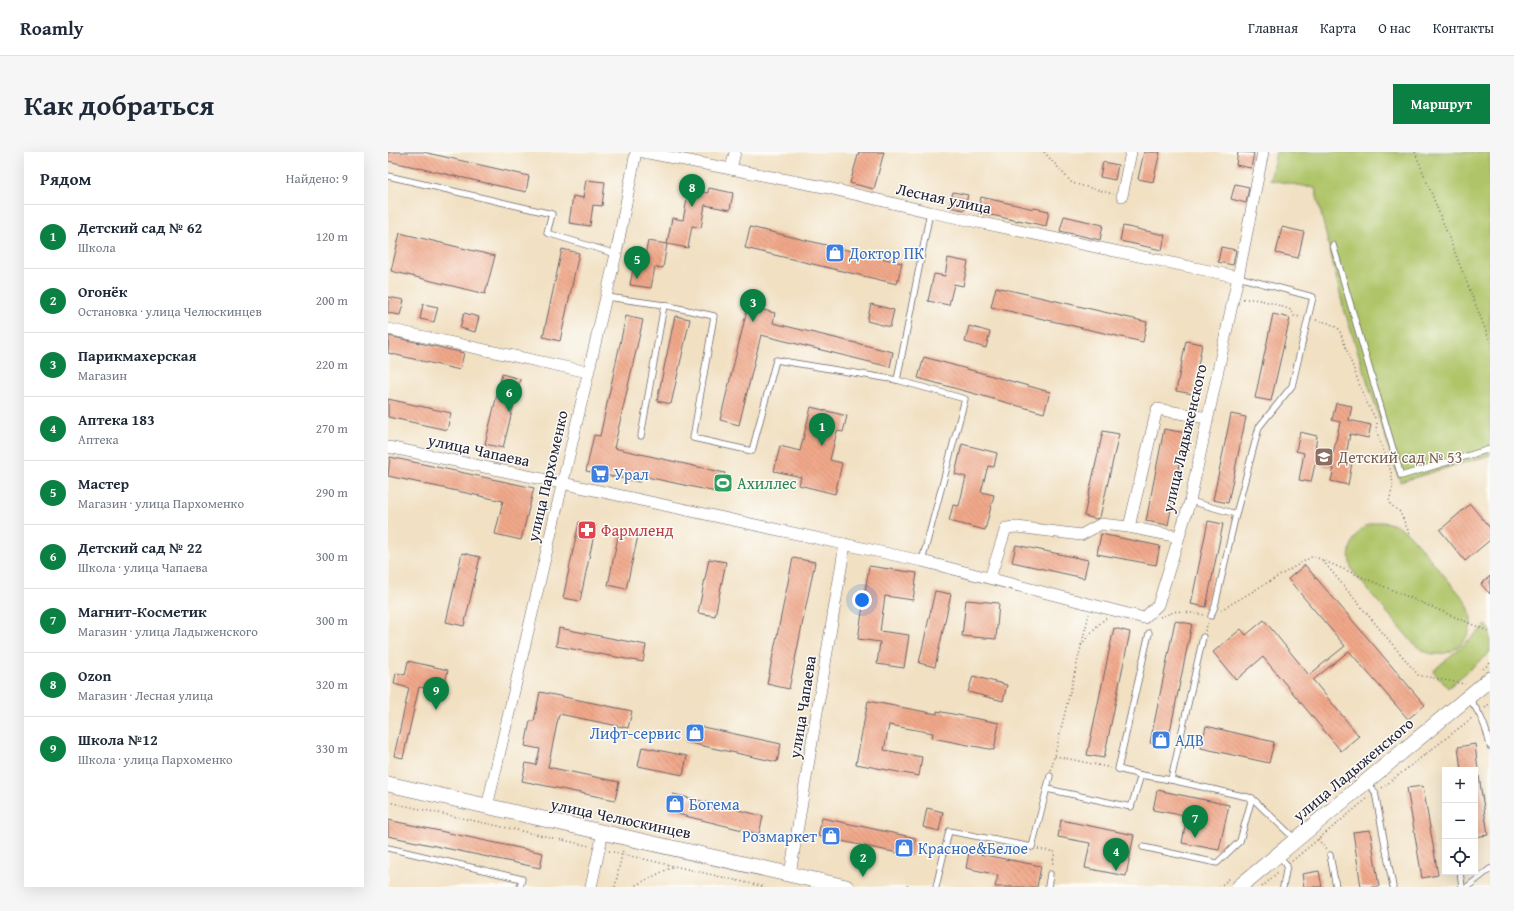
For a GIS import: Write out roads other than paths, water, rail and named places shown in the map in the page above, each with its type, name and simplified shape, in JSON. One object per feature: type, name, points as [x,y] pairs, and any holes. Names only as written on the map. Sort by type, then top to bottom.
[{"type":"street","name":"улица Пархоменко","points":[[487,807],[588,372],[607,297],[636,152]]},
{"type":"street","name":"Лесная улица","points":[[643,152],[824,187],[930,212],[1238,277]]},
{"type":"street","points":[[731,169],[735,152]]},
{"type":"street","points":[[1122,196],[1131,152]]},
{"type":"street","name":"улица Ладыженского","points":[[1158,605],[1190,501],[1263,152]]},
{"type":"street","points":[[388,329],[588,372]]},
{"type":"street","points":[[1129,527],[1157,408],[1207,418]]},
{"type":"street","name":"улица Чапаева","points":[[388,447],[922,561],[990,578],[1090,608],[1144,618],[1158,605]]},
{"type":"street","points":[[990,578],[1006,528],[1016,527],[1081,535],[1101,524],[1129,527],[1179,537]]},
{"type":"street","name":"улица Чапаева","points":[[790,874],[845,544]]},
{"type":"street","name":"улица Ладыженского","points":[[1239,887],[1366,781],[1466,690],[1490,679]]},
{"type":"street","name":"улица Челюскинцев","points":[[388,784],[846,887]]},
{"type":"street","points":[[591,887],[603,832]]},
{"type":"lane","points":[[388,176],[552,214],[547,233],[616,254]]},
{"type":"lane","points":[[897,380],[930,212]]},
{"type":"lane","points":[[1333,245],[1402,476],[1490,449]]},
{"type":"lane","points":[[1211,616],[1215,606],[1236,514],[1259,427],[1292,386],[1313,297],[1238,277]]},
{"type":"lane","points":[[607,297],[664,305],[714,316],[693,438],[752,451],[776,360],[897,380],[965,399],[922,561]]},
{"type":"lane","points":[[641,436],[664,305]]},
{"type":"lane","points":[[1190,501],[1236,514]]},
{"type":"lane","points":[[1149,633],[1118,769],[1252,798],[1296,840]]},
{"type":"lane","points":[[1171,780],[1203,637]]},
{"type":"lane","points":[[1466,690],[1479,712],[1486,729],[1490,746]]},
{"type":"lane","points":[[1047,789],[1131,807],[1141,775]]},
{"type":"lane","points":[[936,887],[949,831],[1032,847],[1050,776]]},
{"type":"lane","points":[[1366,781],[1376,792],[1393,887]]},
{"type":"lane","points":[[1142,847],[1217,863],[1240,841],[1252,798]]},
{"type":"lane","points":[[388,848],[522,879],[520,887]]},
{"type":"lane","points":[[1278,855],[1287,865],[1283,887]]},
{"type":"lane","points":[[1330,855],[1336,887]]},
{"type":"lane","points":[[1467,887],[1490,869]]},
{"type":"lane","points":[[1048,887],[1050,874]]},
{"type":"lane","points":[[1460,875],[1462,887]]},
{"type":"place","name":"Ozon","points":[[692,207]]},
{"type":"place","name":"Доктор ПК","points":[[835,253]]},
{"type":"place","name":"Мастер","points":[[637,279]]},
{"type":"place","name":"Парикмахерская","points":[[753,322]]},
{"type":"place","name":"Детский сад № 22","points":[[509,412]]},
{"type":"place","name":"Детский сад № 62","points":[[822,446]]},
{"type":"place","name":"Детский сад № 53","points":[[1324,457]]},
{"type":"place","name":"Урал","points":[[600,474]]},
{"type":"place","name":"Ахиллес","points":[[723,483]]},
{"type":"place","name":"Фармленд","points":[[587,530]]},
{"type":"place","name":"Школа №12","points":[[436,710]]},
{"type":"place","name":"Лифт-сервис","points":[[695,733]]},
{"type":"place","name":"АДВ","points":[[1161,740]]},
{"type":"place","name":"Богема","points":[[675,804]]},
{"type":"place","name":"Розмаркет","points":[[831,836]]},
{"type":"place","name":"Магнит-Косметик","points":[[1195,838]]},
{"type":"place","name":"Красное&Белое","points":[[904,848]]},
{"type":"place","name":"Аптека 183","points":[[1116,871]]},
{"type":"place","name":"Огонёк","points":[[863,877]]}]
